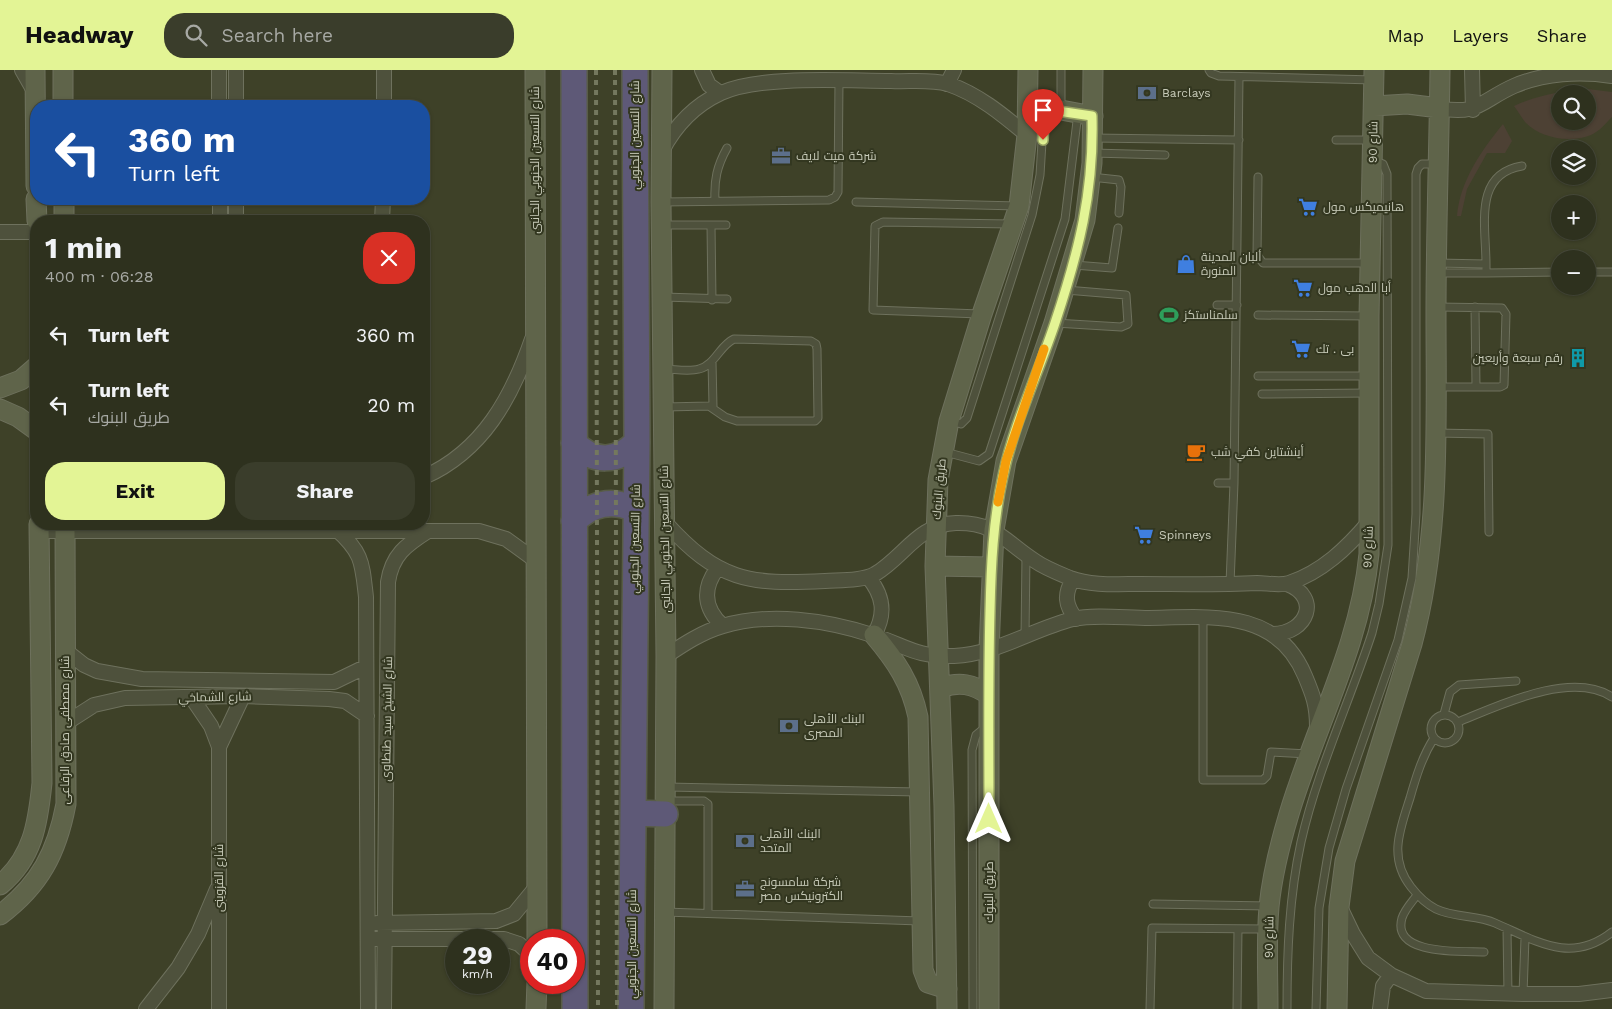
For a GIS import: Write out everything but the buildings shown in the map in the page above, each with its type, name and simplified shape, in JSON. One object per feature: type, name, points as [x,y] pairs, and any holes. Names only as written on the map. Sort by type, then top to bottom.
[{"type":"highway","points":[[574,70],[575,1009]]},
{"type":"highway","name":"شارع التسعين الجنوبي","points":[[631,1009],[637,442],[634,70]]},
{"type":"highway","points":[[574,443],[586,454],[602,458],[618,456],[637,442]]},
{"type":"highway","points":[[574,521],[589,508],[598,505],[617,503],[635,509]]},
{"type":"highway","points":[[633,813],[665,801]]},
{"type":"street","points":[[22,70],[35,93]]},
{"type":"street","points":[[35,70],[35,100]]},
{"type":"street","points":[[63,70],[64,100]]},
{"type":"street","points":[[219,100],[220,70]]},
{"type":"street","points":[[236,70],[236,100]]},
{"type":"street","points":[[384,70],[384,100]]},
{"type":"street","name":"شارع التسعين الجنوبي الجانبى","points":[[535,70],[537,929]]},
{"type":"street","name":"شارع التسعين الجنوبي الجانبى","points":[[662,70],[661,202],[666,656],[664,1009]]},
{"type":"street","points":[[702,70],[709,85],[720,93]]},
{"type":"street","points":[[946,84],[954,70]]},
{"type":"street","name":"طريق البنوك","points":[[989,1009],[989,650],[994,530],[1006,461],[1074,265],[1085,220],[1093,145],[1061,111],[1028,70]]},
{"type":"street","name":"طريق البنوك","points":[[947,1009],[942,740],[935,566],[935,526],[942,451],[949,421],[982,314],[1019,206],[1028,135],[1061,111],[1093,70]]},
{"type":"street","points":[[1337,1009],[1339,907],[1348,846],[1421,612],[1432,544],[1436,433],[1436,268],[1440,70]]},
{"type":"street","points":[[1472,70],[1473,110]]},
{"type":"street","points":[[1374,106],[1407,104],[1473,110],[1513,87],[1530,81],[1564,74],[1612,76]]},
{"type":"street","name":"شارع 90","points":[[1268,1009],[1268,929],[1270,906],[1281,844],[1299,783],[1314,746],[1359,617],[1367,578],[1369,522],[1369,316],[1374,75]]},
{"type":"street","points":[[662,152],[680,123],[697,107],[720,93],[756,83],[839,81],[946,84],[977,97],[1028,135]]},
{"type":"street","points":[[0,232],[30,232]]},
{"type":"street","points":[[430,474],[460,456],[489,427],[510,395],[535,331]]},
{"type":"street","points":[[0,388],[21,380],[30,372]]},
{"type":"street","points":[[0,409],[18,417],[30,426]]},
{"type":"street","points":[[665,522],[696,554],[717,569],[752,580],[812,581],[868,577],[887,566],[925,531],[935,526],[954,523],[974,524],[994,530],[1046,568],[1073,579],[1117,584],[1287,584],[1296,587],[1304,596],[1306,607],[1304,619],[1297,628],[1287,633],[1273,634]]},
{"type":"street","points":[[1287,584],[1334,558],[1369,522]]},
{"type":"street","name":"شارع مصطفى صادق الرفاعى","points":[[0,886],[11,877],[27,855],[35,833],[39,812],[42,783],[40,530]]},
{"type":"street","name":"شارع مصطفى صادق الرفاعى","points":[[0,915],[39,878],[56,844],[66,804],[65,530]]},
{"type":"street","name":"شارع الشيخ سيد طنطاوى","points":[[337,530],[352,543],[362,562],[366,597],[368,1009]]},
{"type":"street","points":[[382,530],[470,530],[490,533],[506,539],[535,560]]},
{"type":"street","name":"شارع الشيخ سيد طنطاوى","points":[[384,1009],[388,582],[390,570],[399,552],[428,531]]},
{"type":"street","points":[[935,566],[991,567]]},
{"type":"street","points":[[717,569],[710,579],[706,592],[707,605],[713,617],[723,626]]},
{"type":"street","points":[[868,577],[876,587],[882,605],[880,624],[874,635]]},
{"type":"street","points":[[1073,579],[1066,596],[1067,604],[1076,619]]},
{"type":"street","points":[[666,656],[706,633],[723,626],[751,620],[798,621],[852,629],[874,635],[917,654],[939,656],[964,655],[989,650],[1076,619],[1203,617],[1234,619],[1260,626],[1273,634],[1299,661],[1317,705],[1314,746]]},
{"type":"street","points":[[874,635],[894,659],[909,684],[918,717],[921,792],[920,921],[924,975],[932,986],[947,989]]},
{"type":"street","name":"شارع الشماخي","points":[[66,650],[84,665],[97,671],[142,679],[318,683],[334,682],[365,667]]},
{"type":"street","points":[[318,683],[318,698]]},
{"type":"street","points":[[940,688],[964,684],[972,685],[989,694]]},
{"type":"street","name":"شارع الشماخي","points":[[66,723],[94,705],[141,697],[243,696],[318,698],[345,701],[367,716]]},
{"type":"street","name":"شارع القزوينى","points":[[219,747],[243,696]]},
{"type":"street","name":"شارع القزوينى","points":[[192,698],[211,726],[219,747],[219,1009]]},
{"type":"street","points":[[920,741],[942,740]]},
{"type":"street","points":[[146,1009],[178,968],[198,934],[219,884]]},
{"type":"street","points":[[368,923],[496,921],[506,918],[522,907],[537,886]]},
{"type":"street","points":[[1339,907],[1368,958],[1391,975],[1426,991],[1579,994],[1612,990]]},
{"type":"street","points":[[368,940],[504,939],[520,945]]},
{"type":"street","points":[[1380,1009],[1383,986],[1391,975]]},
{"type":"street","points":[[536,1009],[537,994]]},
{"type":"lane","name":"طريق البنوك","points":[[949,421],[961,424],[968,418],[1028,228],[1040,175],[1061,111],[1062,70]]},
{"type":"lane","points":[[1210,70],[1215,76],[1239,77],[1374,75]]},
{"type":"lane","points":[[1230,585],[1234,482],[1239,77]]},
{"type":"lane","points":[[661,202],[829,200],[835,197],[838,192],[839,81]]},
{"type":"lane","points":[[942,451],[979,461],[989,454],[1065,218],[1061,111]]},
{"type":"lane","points":[[1093,145],[1238,140]]},
{"type":"lane","points":[[1336,140],[1373,140]]},
{"type":"lane","points":[[1093,145],[1165,155]]},
{"type":"lane","points":[[715,200],[716,173],[727,148]]},
{"type":"lane","points":[[1287,1009],[1290,913],[1301,842],[1309,810],[1372,633],[1381,594],[1388,545],[1387,174],[1383,164],[1373,161]]},
{"type":"lane","points":[[1316,1009],[1319,908],[1329,848],[1346,789],[1398,640],[1412,578],[1416,514],[1416,174],[1422,164],[1438,164]]},
{"type":"lane","points":[[1486,273],[1487,193],[1492,182],[1500,173],[1510,168],[1522,166]]},
{"type":"lane","points":[[1091,177],[1119,180],[1121,187],[1119,214]]},
{"type":"lane","points":[[1258,177],[1259,260],[1263,262],[1370,263]]},
{"type":"lane","points":[[856,202],[1019,206]]},
{"type":"lane","points":[[982,314],[874,310],[874,226],[883,222],[1014,224]]},
{"type":"lane","points":[[662,225],[726,226]]},
{"type":"lane","points":[[711,226],[712,300]]},
{"type":"lane","points":[[1074,265],[1112,268],[1118,228]]},
{"type":"lane","points":[[1436,268],[1486,264]]},
{"type":"lane","points":[[1436,268],[1486,273],[1551,272]]},
{"type":"lane","points":[[1596,272],[1612,272]]},
{"type":"lane","points":[[1054,324],[1121,327],[1128,324],[1128,300],[1125,294],[1065,290]]},
{"type":"lane","points":[[662,297],[727,299]]},
{"type":"lane","points":[[1217,305],[1237,305]]},
{"type":"lane","points":[[1436,307],[1502,308],[1506,314],[1504,385],[1500,387],[1436,388]]},
{"type":"lane","points":[[1475,307],[1476,387]]},
{"type":"lane","points":[[1258,315],[1369,316]]},
{"type":"lane","points":[[663,369],[699,369],[712,361],[725,344],[734,339],[812,341],[818,349],[818,418],[816,421],[737,421],[724,416],[712,407],[702,405],[664,407]]},
{"type":"lane","points":[[712,361],[712,407]]},
{"type":"lane","points":[[1258,376],[1369,385]]},
{"type":"lane","points":[[1262,394],[1369,385]]},
{"type":"lane","points":[[1436,433],[1488,434],[1489,532]]},
{"type":"lane","points":[[1218,483],[1234,482]]},
{"type":"lane","points":[[1024,636],[1026,555]]},
{"type":"lane","points":[[1203,617],[1203,780],[1263,780],[1267,776],[1271,752],[1314,746]]},
{"type":"lane","points":[[1444,714],[1458,722],[1459,730],[1453,740],[1445,743],[1434,738],[1431,730],[1433,721],[1444,714],[1450,692],[1458,685],[1516,681]]},
{"type":"lane","points":[[1458,722],[1507,702],[1544,691],[1588,688],[1612,697]]},
{"type":"lane","points":[[973,1009],[972,750],[976,735],[989,724]]},
{"type":"lane","points":[[1434,738],[1420,765],[1397,841],[1397,862],[1400,870],[1417,895],[1441,911],[1495,922],[1525,938],[1547,946],[1562,948],[1590,944],[1612,932]]},
{"type":"lane","points":[[665,801],[921,792]]},
{"type":"lane","points":[[665,801],[704,801],[708,804],[708,913]]},
{"type":"lane","points":[[1417,895],[1401,922],[1405,936],[1412,942],[1424,948],[1440,951],[1484,952]]},
{"type":"lane","points":[[1153,904],[1270,906]]},
{"type":"lane","points":[[665,912],[920,921]]},
{"type":"lane","points":[[1150,1009],[1152,928],[1268,929]]},
{"type":"lane","points":[[1237,1009],[1238,929]]},
{"type":"lane","points":[[1507,929],[1508,994]]},
{"type":"lane","points":[[1523,994],[1525,938]]},
{"type":"shaded area","points":[[1596,90],[1612,92],[1612,117],[1603,127],[1591,135],[1574,139],[1548,136],[1525,122],[1514,106],[1551,94],[1551,130],[1596,130]]},
{"type":"shaded area","points":[[1503,124],[1512,141],[1505,153],[1487,153],[1467,189],[1461,216],[1457,216],[1462,191],[1473,167]]},
{"type":"railway","points":[[596,70],[598,1009]]},
{"type":"railway","points":[[615,70],[617,1009]]},
{"type":"slow traffic","points":[[998,502],[1006,461],[1044,349]]},
{"type":"place","name":"Barclays","points":[[1147,93]]},
{"type":"place","name":"شركة ميت لايف","points":[[781,156]]},
{"type":"place","name":"هانيميكس مول","points":[[1308,207]]},
{"type":"place","name":"ألبان المدينة المنورة","points":[[1186,264]]},
{"type":"place","name":"أبا الدهب مول","points":[[1303,288]]},
{"type":"place","name":"سلمناستكز","points":[[1169,315]]},
{"type":"place","name":"بى . تك","points":[[1301,349]]},
{"type":"place","name":"رقم سبعة وأربعين","points":[[1578,358]]},
{"type":"place","name":"أينشتاين كفي شب","points":[[1196,452]]},
{"type":"place","name":"Spinneys","points":[[1144,535]]},
{"type":"place","name":"البنك الأهلى المصرى","points":[[789,726]]},
{"type":"place","name":"البنك الأهلى المتحد","points":[[745,841]]},
{"type":"place","name":"شركة سامسونج الكترونيكس مصر","points":[[745,889]]},
{"type":"route","points":[[989,819],[989,650],[991,567],[996,514],[1006,461],[1074,265],[1080,241],[1091,177],[1092,116],[1044,109],[1043,140]]}]
